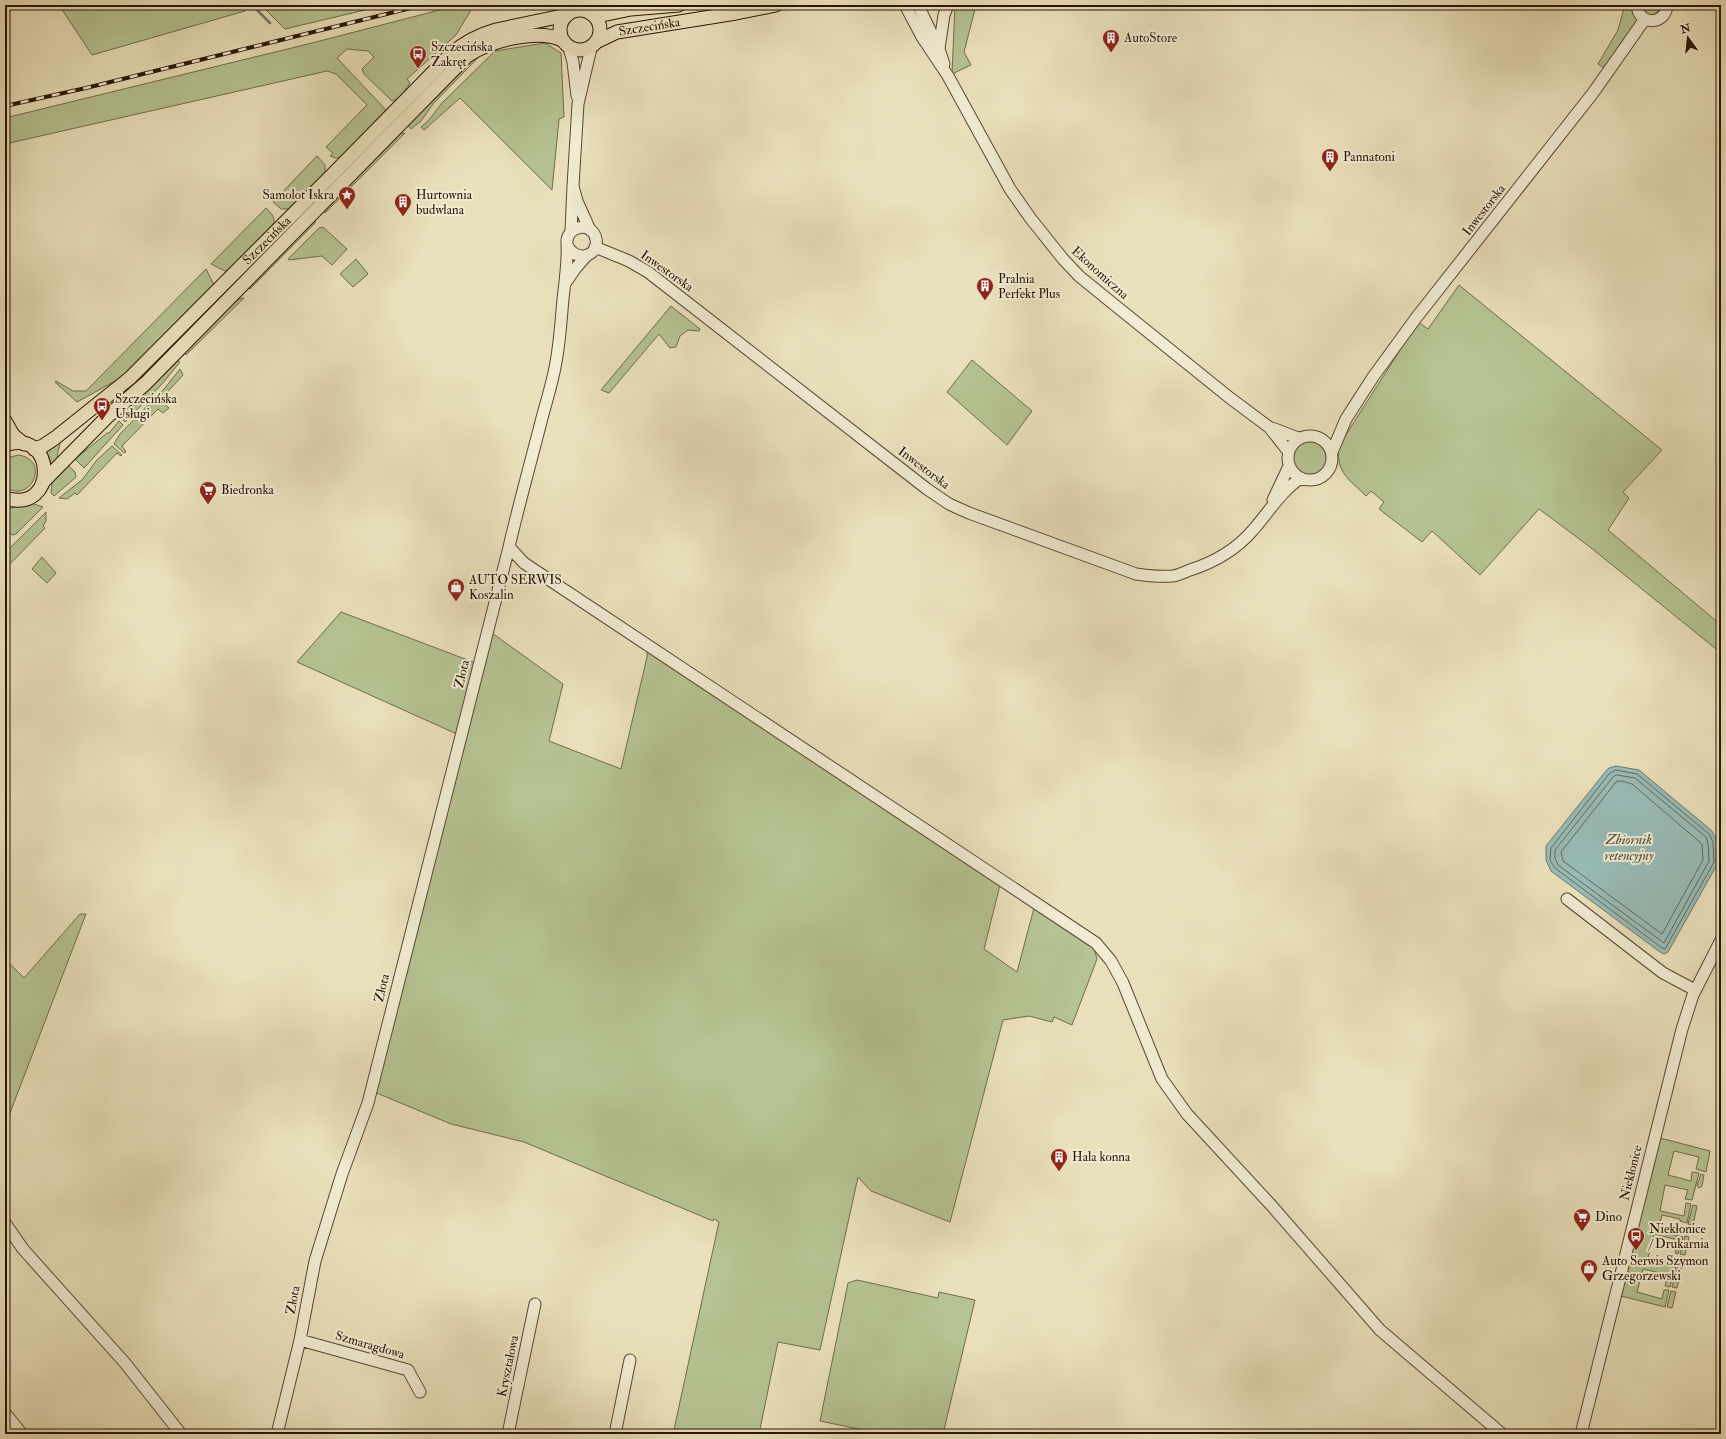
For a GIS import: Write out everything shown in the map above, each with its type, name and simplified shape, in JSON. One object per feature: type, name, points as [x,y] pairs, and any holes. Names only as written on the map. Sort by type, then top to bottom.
[{"type":"main road","name":"Szczecińska","points":[[590,13],[602,15],[631,9],[678,5]]},
{"type":"main road","name":"Szczecińska","points":[[593,45],[617,32],[776,5]]},
{"type":"main road","points":[[581,10],[590,13],[597,20],[600,29],[593,45],[580,51],[566,44],[560,27],[567,15],[571,12],[581,10]]},
{"type":"main road","name":"Szczecińska","points":[[29,446],[43,446],[130,378],[460,47],[484,33],[567,15]]},
{"type":"main road","name":"Szczecińska","points":[[7,501],[20,500],[32,496],[37,492],[44,481],[61,462],[108,416],[146,383],[468,56],[492,43],[537,34],[546,34],[566,44]]},
{"type":"main road","points":[[5,421],[13,435],[29,446],[42,458],[45,469],[44,481]]},
{"type":"main road","points":[[5,445],[12,443],[29,446]]},
{"type":"street","name":"Ekonomiczna","points":[[905,5],[922,37],[948,76],[1010,188],[1031,219],[1063,259],[1078,276],[1230,398],[1269,427],[1288,451]]},
{"type":"street","name":"Ekonomiczna","points":[[918,5],[939,49],[948,76]]},
{"type":"street","points":[[939,49],[944,15],[948,5]]},
{"type":"street","points":[[1637,5],[1639,13],[1645,19],[1653,21],[1661,18],[1666,11],[1667,5]]},
{"type":"street","name":"Inwestorska","points":[[1332,452],[1346,419],[1372,378],[1416,318],[1593,93],[1645,19]]},
{"type":"street","points":[[566,44],[573,62],[578,104],[571,231],[567,237],[567,245],[575,255],[591,251]]},
{"type":"street","points":[[578,104],[593,45]]},
{"type":"street","points":[[564,286],[574,268],[591,251],[596,238],[590,230],[577,201],[573,186]]},
{"type":"street","points":[[571,231],[582,227],[590,230]]},
{"type":"street","name":"Złota","points":[[277,1434],[300,1340],[315,1261],[342,1174],[368,1103],[556,364],[567,245]]},
{"type":"street","name":"Inwestorska","points":[[591,251],[629,261],[648,272],[927,489],[949,504],[969,513],[1136,574],[1156,577],[1174,576],[1200,567],[1233,550],[1254,530],[1268,510],[1287,474],[1289,466]]},
{"type":"street","name":"Inwestorska","points":[[1322,438],[1346,419]]},
{"type":"street","name":"Ekonomiczna","points":[[1269,427],[1298,438]]},
{"type":"street","points":[[1310,435],[1322,438],[1332,452],[1332,464],[1326,473],[1315,480],[1301,478],[1292,471],[1289,466],[1287,456],[1288,451],[1298,438],[1310,435]]},
{"type":"street","name":"Inwestorska","points":[[1268,510],[1294,483],[1301,478]]},
{"type":"street","points":[[509,547],[524,563],[1096,943],[1111,961],[1123,983],[1162,1079],[1186,1114],[1271,1205],[1380,1330],[1502,1434]]},
{"type":"street","points":[[1567,899],[1663,973],[1695,990]]},
{"type":"street","name":"Niekłonice","points":[[1581,1434],[1682,1029],[1695,990],[1721,940]]},
{"type":"street","points":[[5,1223],[23,1249],[125,1364],[181,1434]]},
{"type":"street","name":"Kryształowa","points":[[508,1434],[535,1304]]},
{"type":"street","name":"Szmaragdowa","points":[[300,1340],[408,1370],[420,1392]]},
{"type":"street","points":[[615,1434],[630,1360]]},
{"type":"street","points":[[5,1414],[22,1434]]},
{"type":"green space","points":[[59,5],[238,5],[245,11],[92,55]]},
{"type":"green space","points":[[261,5],[386,5],[285,29]]},
{"type":"green space","points":[[459,5],[474,5],[456,35],[407,79],[410,83],[400,98],[392,101],[364,74],[362,69],[374,57],[368,51],[347,49],[337,58],[386,110],[343,157],[336,158],[330,156],[333,153],[326,147],[367,105],[336,74],[327,71],[5,144],[5,118],[308,44]]},
{"type":"green space","points":[[955,5],[992,5],[975,9],[964,52],[971,65],[952,74]]},
{"type":"green space","points":[[1625,5],[1673,5],[1652,15],[1634,31],[1604,68],[1598,64],[1618,30]]},
{"type":"green space","points":[[495,40],[433,104],[421,121],[411,129],[408,125],[484,43]]},
{"type":"green space","points":[[545,43],[561,53],[564,117],[559,119],[552,190],[460,98],[424,130],[421,127],[429,120],[442,103],[495,51]]},
{"type":"green space","points":[[405,133],[325,213],[324,210],[395,134]]},
{"type":"green space","points":[[317,156],[325,165],[325,174],[292,209],[281,209],[273,202]]},
{"type":"green space","points":[[266,208],[273,217],[273,228],[230,271],[225,271],[211,264]]},
{"type":"green space","points":[[310,222],[316,222],[250,289],[248,287]]},
{"type":"green space","points":[[323,227],[347,249],[332,265],[322,256],[288,259],[319,228]]},
{"type":"green space","points":[[356,259],[368,274],[353,287],[340,274]]},
{"type":"green space","points":[[206,269],[214,285],[126,375],[77,402],[55,382],[56,381],[73,391],[86,391]]},
{"type":"green space","points":[[1459,285],[1662,450],[1623,492],[1629,498],[1608,530],[1721,625],[1721,653],[1590,547],[1539,509],[1480,575],[1432,531],[1422,542],[1379,509],[1384,502],[1371,491],[1366,496],[1345,475],[1338,456],[1338,447],[1418,322],[1428,329]]},
{"type":"green space","points":[[244,298],[186,355],[185,353],[187,347],[234,300]]},
{"type":"green space","points":[[671,306],[700,329],[699,331],[688,330],[680,336],[676,347],[670,348],[659,334],[609,393],[601,390]]},
{"type":"green space","points":[[173,360],[180,362],[162,384],[125,422],[120,416]]},
{"type":"green space","points":[[972,360],[1032,411],[1007,445],[947,392]]},
{"type":"green space","points":[[180,369],[183,375],[160,400],[169,408],[163,413],[158,409],[122,446],[126,452],[124,453],[114,444],[120,434],[165,388]]},
{"type":"green space","points":[[119,421],[123,425],[84,468],[75,459],[107,433],[109,433]]},
{"type":"green space","points":[[1310,439],[1320,442],[1325,447],[1328,457],[1325,467],[1320,472],[1310,475],[1300,472],[1295,467],[1292,457],[1295,447],[1300,442]]},
{"type":"green space","points":[[60,440],[58,458],[49,468],[43,453]]},
{"type":"green space","points":[[112,446],[122,455],[121,456],[117,453],[77,495],[75,493],[67,499],[59,498],[83,479],[96,461]]},
{"type":"green space","points":[[19,455],[29,459],[34,465],[35,473],[29,487],[14,491],[5,486],[5,460]]},
{"type":"green space","points":[[67,464],[75,472],[76,477],[54,496],[51,493],[52,482]]},
{"type":"green space","points":[[34,504],[43,507],[16,534],[12,535],[5,528],[5,510]]},
{"type":"green space","points":[[46,512],[46,521],[43,526],[45,528],[5,569],[5,553]]},
{"type":"green space","points":[[42,557],[56,573],[47,583],[32,569]]},
{"type":"green space","points":[[341,612],[473,662],[483,663],[492,633],[563,684],[549,741],[621,769],[647,657],[647,648],[826,770],[1000,885],[984,949],[1017,972],[1034,908],[1094,948],[1097,959],[1072,1025],[1054,1017],[1052,1022],[1029,1016],[1003,1020],[950,1222],[871,1191],[858,1177],[820,1350],[778,1342],[759,1434],[673,1434],[719,1222],[714,1219],[713,1221],[524,1142],[451,1124],[367,1089],[459,735],[297,662]]},
{"type":"green space","points":[[80,914],[86,914],[5,1126],[5,959],[24,978]]},
{"type":"green space","points":[[1660,1138],[1710,1151],[1706,1172],[1696,1169],[1699,1157],[1674,1151],[1668,1175],[1691,1181],[1692,1172],[1699,1173],[1692,1200],[1685,1199],[1688,1190],[1665,1185],[1660,1211],[1684,1216],[1686,1203],[1691,1204],[1687,1223],[1680,1221],[1680,1219],[1662,1215],[1658,1231],[1683,1237],[1678,1254],[1675,1253],[1678,1240],[1654,1234],[1648,1258],[1669,1263],[1671,1256],[1678,1258],[1670,1287],[1665,1286],[1668,1275],[1643,1269],[1637,1292],[1662,1299],[1664,1290],[1669,1290],[1665,1307],[1621,1296]]},
{"type":"green space","points":[[1701,1174],[1704,1175],[1702,1186],[1699,1188],[1697,1186]]},
{"type":"green space","points":[[1693,1205],[1697,1206],[1693,1225],[1688,1224]]},
{"type":"green space","points":[[1685,1236],[1689,1237],[1685,1255],[1680,1254]]},
{"type":"green space","points":[[1680,1257],[1684,1258],[1677,1288],[1672,1287]]},
{"type":"green space","points":[[857,1280],[938,1298],[939,1292],[975,1300],[943,1434],[883,1434],[820,1421],[848,1283]]},
{"type":"green space","points":[[1671,1291],[1676,1292],[1672,1308],[1667,1307]]},
{"type":"water","name":"Zbiornik retencyjny","points":[[1616,766],[1639,770],[1712,831],[1717,841],[1718,863],[1668,952],[1664,954],[1551,871],[1546,860],[1546,846],[1606,771],[1609,768]]},
{"type":"waterway","points":[[252,5],[270,23]]},
{"type":"railway","points":[[5,106],[86,88],[423,5]]},
{"type":"place","name":"AutoStore","points":[[1111,53]]},
{"type":"place","name":"Szczecińska Zakręt","points":[[418,69]]},
{"type":"place","name":"Pannatoni","points":[[1330,172]]},
{"type":"place","name":"Samolot Iskra","points":[[347,210]]},
{"type":"place","name":"Hurtownia budwlana","points":[[403,217]]},
{"type":"place","name":"Pralnia Perfekt Plus","points":[[985,301]]},
{"type":"place","name":"Szczecińska Usługi","points":[[102,421]]},
{"type":"place","name":"Biedronka","points":[[208,505]]},
{"type":"place","name":"AUTO SERWIS Koszalin","points":[[456,602]]},
{"type":"place","name":"Hala konna","points":[[1059,1172]]},
{"type":"place","name":"Dino","points":[[1582,1232]]},
{"type":"place","name":"Niekłonice / Drukarnia","points":[[1636,1251]]},
{"type":"place","name":"Auto Serwis Szymon Grzegorzewski","points":[[1589,1283]]}]
